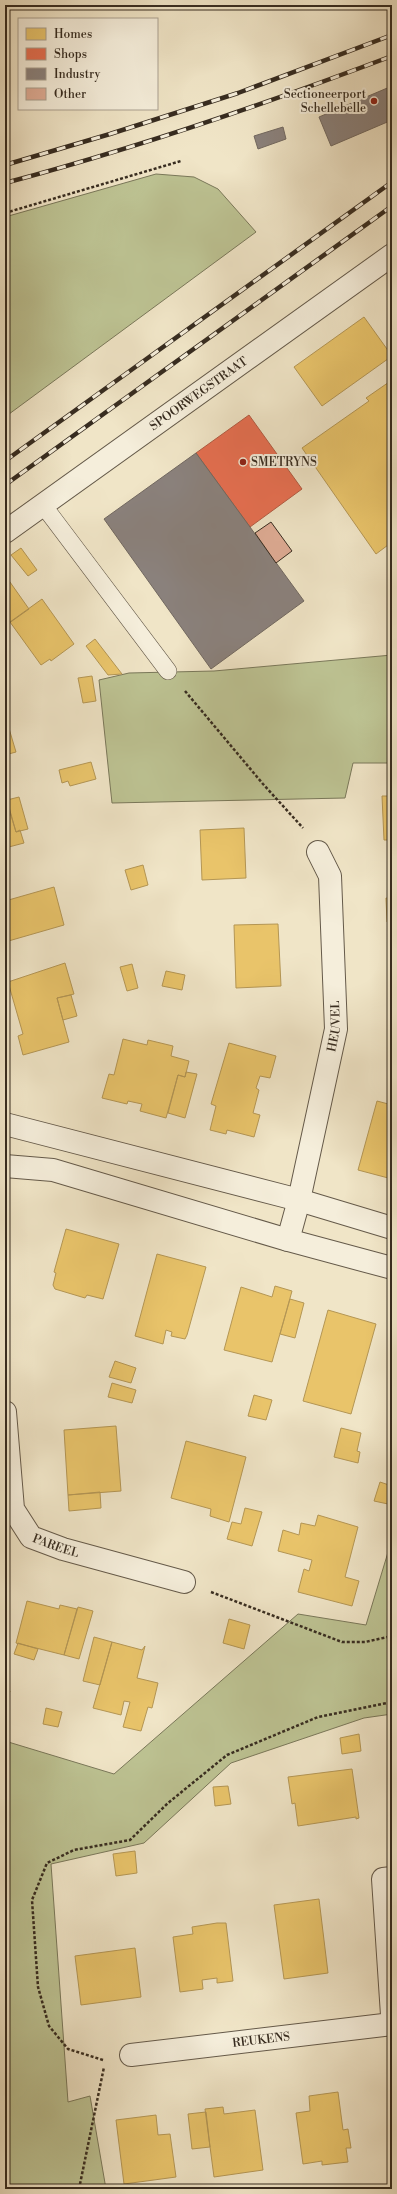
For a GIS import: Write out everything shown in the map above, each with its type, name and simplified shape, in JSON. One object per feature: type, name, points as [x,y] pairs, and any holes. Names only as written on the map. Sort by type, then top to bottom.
[{"type":"street","name":"SPOORWEGSTRAAT","points":[[5,532],[392,255]]},
{"type":"street","name":"HEUVEL","points":[[288,1240],[299,1200],[336,1030],[330,876],[318,852]]},
{"type":"street","points":[[5,1124],[299,1200],[392,1228]]},
{"type":"street","points":[[5,1166],[53,1170],[288,1240],[392,1268]]},
{"type":"street","name":"PAREEL","points":[[5,1412],[13,1509],[31,1537],[63,1549],[184,1582]]},
{"type":"street","points":[[392,1878],[383,1879],[392,2014]]},
{"type":"street","name":"REUKENS","points":[[131,2055],[392,2024]]},
{"type":"lane","points":[[43,505],[168,671]]},
{"type":"path","points":[[5,213],[181,161]]},
{"type":"path","points":[[168,671],[263,784],[310,835],[318,852]]},
{"type":"path","points":[[184,1582],[342,1642],[365,1642],[392,1636]]},
{"type":"path","points":[[79,2189],[106,2060],[68,2049],[49,2026],[38,1987],[32,1900],[47,1862],[74,1850],[130,1840],[168,1803],[227,1755],[318,1717],[392,1702]]},
{"type":"green space","points":[[156,174],[194,177],[218,189],[256,232],[5,417],[5,217]]},
{"type":"green space","points":[[392,655],[392,763],[353,763],[345,798],[112,803],[99,680],[129,673],[214,671]]},
{"type":"green space","points":[[392,1539],[392,1714],[364,1718],[231,1763],[144,1843],[51,1864],[68,2102],[90,2096],[106,2189],[5,2189],[5,1741],[114,1774],[298,1614],[366,1625]]},
{"type":"building: Homes","points":[[364,317],[392,356],[322,406],[294,367]]},
{"type":"building: Homes","points":[[392,380],[392,542],[376,554],[302,448],[369,401],[366,398]]},
{"type":"building: Homes","points":[[21,548],[37,570],[28,576],[11,555]]},
{"type":"building: Homes","points":[[5,575],[29,609],[5,626]]},
{"type":"building: Homes","points":[[42,599],[74,644],[51,661],[50,659],[41,665],[10,622]]},
{"type":"building: Homes","points":[[95,639],[122,674],[108,675],[86,646]]},
{"type":"building: Homes","points":[[92,676],[96,701],[83,703],[78,678]]},
{"type":"building: Homes","points":[[5,715],[16,752],[5,755]]},
{"type":"building: Homes","points":[[91,762],[96,779],[70,786],[68,781],[62,783],[59,770]]},
{"type":"building: Homes","points":[[5,796],[16,832],[20,830],[24,843],[5,848]]},
{"type":"building: Homes","points":[[382,796],[392,796],[392,840],[384,840]]},
{"type":"building: Homes","points":[[19,797],[28,829],[16,832],[7,800]]},
{"type":"building: Homes","points":[[244,828],[246,878],[202,880],[200,830]]},
{"type":"building: Homes","points":[[143,865],[148,885],[131,890],[125,870]]},
{"type":"building: Homes","points":[[54,887],[64,925],[5,942],[5,901]]},
{"type":"building: Homes","points":[[386,898],[392,898],[392,922],[387,922]]},
{"type":"building: Homes","points":[[278,924],[281,986],[236,988],[234,925]]},
{"type":"building: Homes","points":[[65,963],[74,994],[57,998],[69,1042],[23,1055],[18,1036],[23,1034],[8,982]]},
{"type":"building: Homes","points":[[132,964],[138,988],[127,991],[120,967]]},
{"type":"building: Homes","points":[[166,971],[185,975],[182,990],[162,986]]},
{"type":"building: Homes","points":[[389,980],[392,980],[392,1003],[390,1003]]},
{"type":"building: Homes","points":[[71,995],[77,1016],[63,1020],[57,998]]},
{"type":"building: Homes","points":[[123,1039],[147,1045],[148,1040],[173,1046],[171,1056],[189,1061],[185,1077],[178,1075],[166,1118],[140,1111],[142,1104],[128,1101],[127,1104],[102,1098],[109,1074],[114,1075]]},
{"type":"building: Homes","points":[[229,1043],[276,1056],[270,1078],[260,1076],[256,1088],[259,1090],[253,1113],[260,1115],[254,1137],[227,1130],[226,1134],[210,1130],[216,1106],[211,1104]]},
{"type":"building: Homes","points":[[186,1072],[197,1074],[185,1118],[168,1113],[178,1075],[185,1077]]},
{"type":"building: Homes","points":[[377,1101],[392,1105],[392,1179],[358,1170]]},
{"type":"building: Homes","points":[[66,1229],[119,1244],[103,1299],[87,1295],[85,1298],[55,1289],[53,1285],[56,1273],[54,1272]]},
{"type":"building: Homes","points":[[157,1254],[206,1267],[185,1339],[171,1336],[172,1332],[166,1330],[163,1344],[135,1336]]},
{"type":"building: Homes","points":[[275,1286],[292,1291],[272,1362],[224,1350],[241,1287],[272,1297]]},
{"type":"building: Homes","points":[[290,1299],[304,1303],[295,1338],[280,1334]]},
{"type":"building: Homes","points":[[328,1310],[376,1324],[351,1414],[303,1401]]},
{"type":"building: Homes","points":[[115,1361],[136,1368],[131,1383],[109,1377]]},
{"type":"building: Homes","points":[[112,1383],[136,1390],[132,1403],[108,1397]]},
{"type":"building: Homes","points":[[254,1395],[272,1400],[266,1420],[248,1416]]},
{"type":"building: Homes","points":[[116,1426],[121,1491],[68,1495],[64,1430]]},
{"type":"building: Homes","points":[[341,1428],[361,1433],[357,1451],[360,1452],[358,1463],[334,1457]]},
{"type":"building: Homes","points":[[186,1441],[246,1457],[229,1522],[210,1516],[211,1509],[171,1498]]},
{"type":"building: Homes","points":[[380,1482],[392,1486],[388,1504],[374,1501]]},
{"type":"building: Homes","points":[[100,1492],[101,1508],[69,1511],[68,1495]]},
{"type":"building: Homes","points":[[245,1508],[262,1512],[252,1546],[227,1539],[232,1522],[241,1524]]},
{"type":"building: Homes","points":[[318,1515],[358,1527],[345,1577],[359,1581],[352,1606],[298,1592],[304,1569],[309,1571],[312,1560],[278,1551],[283,1530],[299,1535],[301,1523],[315,1526]]},
{"type":"building: Homes","points":[[27,1601],[59,1609],[60,1605],[77,1609],[64,1655],[16,1643]]},
{"type":"building: Homes","points":[[78,1607],[93,1611],[79,1659],[64,1655]]},
{"type":"building: Homes","points":[[229,1619],[250,1625],[244,1649],[223,1643]]},
{"type":"building: Homes","points":[[94,1637],[112,1642],[100,1685],[83,1681]]},
{"type":"building: Homes","points":[[112,1642],[142,1650],[145,1646],[137,1678],[158,1683],[152,1708],[148,1707],[141,1731],[123,1727],[130,1702],[124,1701],[121,1715],[93,1708]]},
{"type":"building: Homes","points":[[18,1643],[38,1649],[34,1660],[14,1654]]},
{"type":"building: Homes","points":[[5,1690],[10,1691],[5,1707]]},
{"type":"building: Homes","points":[[46,1708],[62,1712],[58,1727],[43,1724]]},
{"type":"building: Homes","points":[[359,1734],[361,1751],[342,1754],[340,1738]]},
{"type":"building: Homes","points":[[352,1769],[359,1818],[356,1819],[356,1817],[298,1826],[295,1803],[292,1804],[288,1777]]},
{"type":"building: Homes","points":[[228,1786],[231,1804],[215,1806],[213,1787]]},
{"type":"building: Homes","points":[[135,1851],[137,1873],[116,1876],[113,1854]]},
{"type":"building: Homes","points":[[319,1899],[328,1973],[284,1979],[274,1905]]},
{"type":"building: Homes","points":[[226,1923],[233,1981],[217,1983],[217,1978],[202,1980],[203,1989],[180,1992],[173,1937],[193,1934],[192,1927]]},
{"type":"building: Homes","points":[[135,1948],[141,1997],[81,2005],[75,1956]]},
{"type":"building: Homes","points":[[338,2092],[343,2130],[348,2129],[351,2148],[346,2148],[348,2162],[322,2165],[322,2161],[303,2164],[296,2113],[310,2111],[309,2096]]},
{"type":"building: Homes","points":[[223,2107],[224,2114],[255,2110],[263,2170],[214,2177],[205,2109]]},
{"type":"building: Homes","points":[[206,2112],[210,2147],[192,2149],[188,2114]]},
{"type":"building: Homes","points":[[156,2115],[158,2135],[170,2134],[176,2177],[124,2184],[116,2120]]},
{"type":"building: Shops","name":"SMETRYNS","points":[[249,415],[302,489],[250,527],[196,453]]},
{"type":"building: Industry","name":"Sectioneerport Schellebelle","points":[[392,86],[392,120],[331,146],[319,117]]},
{"type":"building: Industry","points":[[283,127],[286,139],[258,149],[254,136]]},
{"type":"building: Industry","points":[[196,453],[304,601],[211,669],[104,519]]},
{"type":"building: Other","points":[[271,522],[292,551],[276,563],[255,533]]},
{"type":"railway","points":[[5,165],[110,134],[238,93],[392,35]]},
{"type":"railway","points":[[5,183],[152,140],[297,91],[392,56]]},
{"type":"railway","points":[[5,461],[392,182]]},
{"type":"railway","points":[[5,485],[392,206]]},
{"type":"place","name":"Sectioneerport Schellebelle","points":[[374,101]]},
{"type":"place","name":"SMETRYNS","points":[[243,462]]}]
